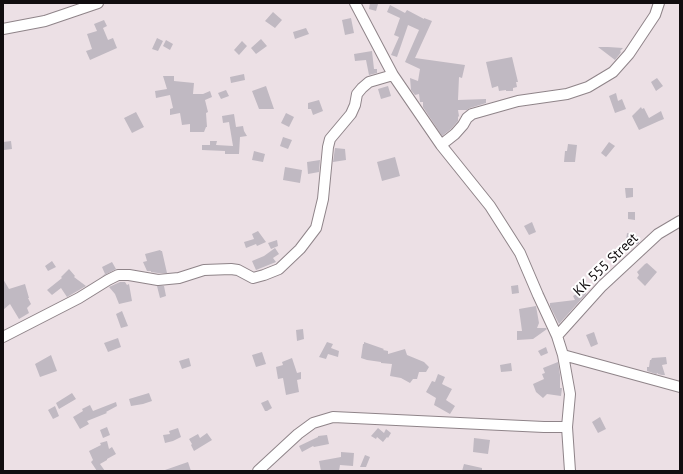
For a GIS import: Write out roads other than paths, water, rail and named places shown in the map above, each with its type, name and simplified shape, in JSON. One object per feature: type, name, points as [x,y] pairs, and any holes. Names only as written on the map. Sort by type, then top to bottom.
[{"type":"street","points":[[3,29],[45,21],[98,3]]},
{"type":"street","points":[[356,3],[393,75],[441,145],[490,206],[520,253],[557,336],[563,355],[570,394],[567,427],[570,471]]},
{"type":"street","points":[[441,145],[459,130],[467,118],[472,114],[518,100],[567,94],[588,87],[613,72],[639,39],[655,15],[659,3]]},
{"type":"street","points":[[3,337],[79,298],[118,275],[129,275],[158,280],[178,278],[204,270],[231,269],[238,270],[252,278],[278,269],[300,249],[316,228],[323,199],[330,139],[351,114],[357,94],[362,88],[369,82],[393,75]]},
{"type":"street","name":"KK 555 Street","points":[[557,336],[602,286],[658,234],[680,221]]},
{"type":"street","points":[[563,355],[680,387]]},
{"type":"street","points":[[258,471],[298,434],[313,423],[333,417],[567,427]]}]
